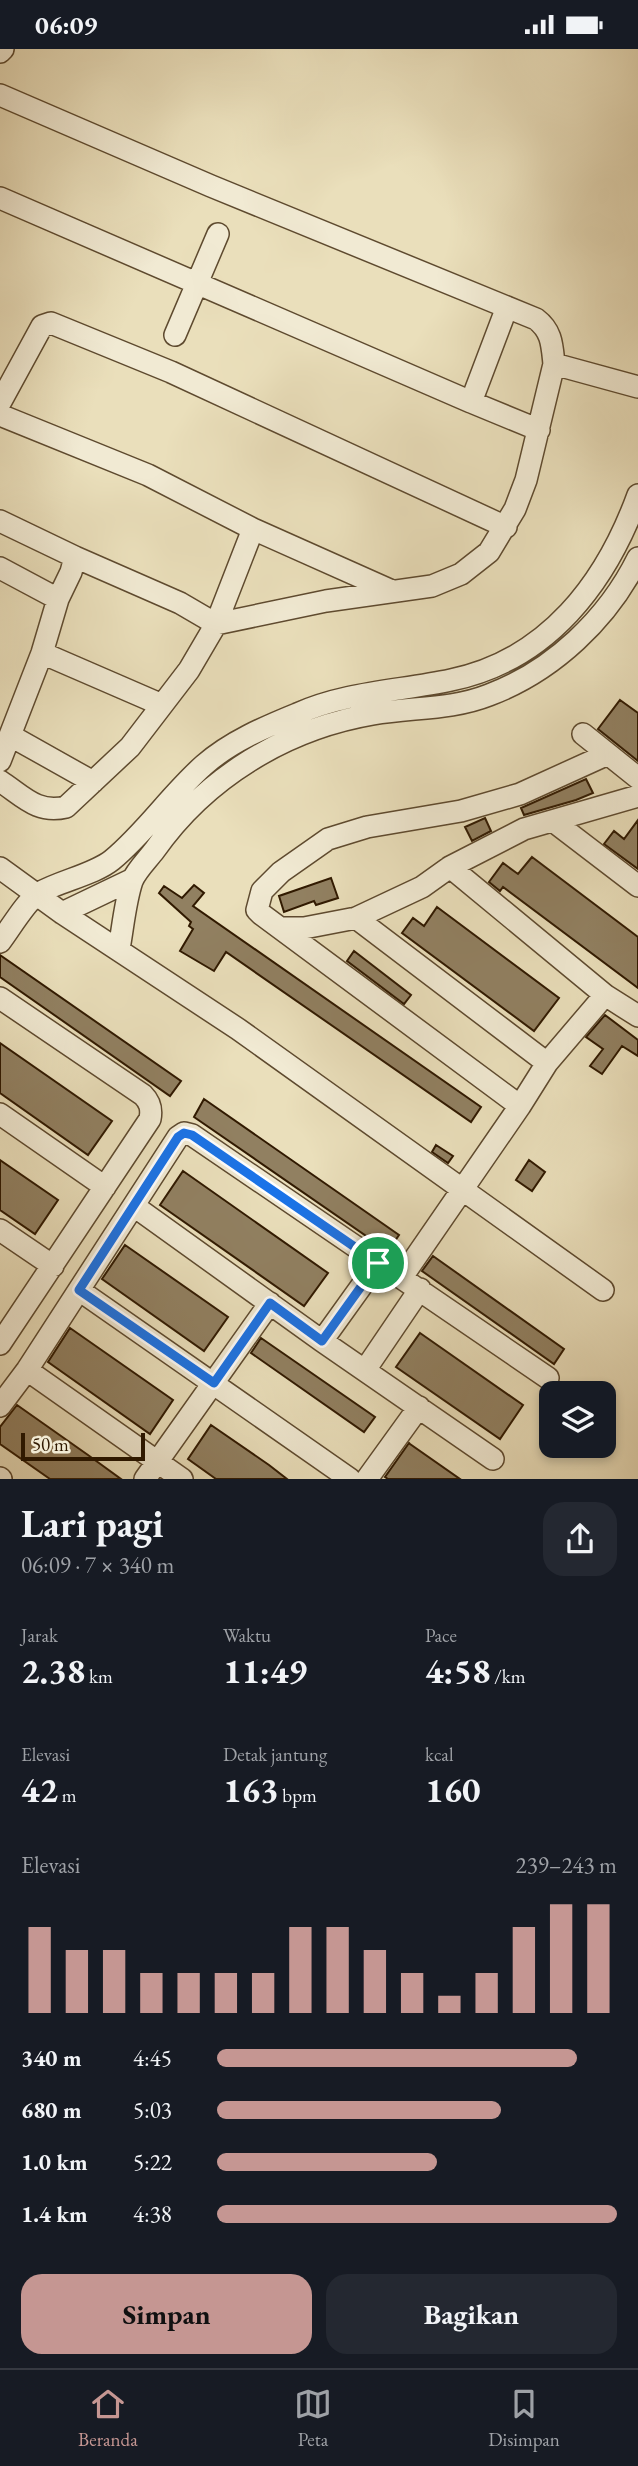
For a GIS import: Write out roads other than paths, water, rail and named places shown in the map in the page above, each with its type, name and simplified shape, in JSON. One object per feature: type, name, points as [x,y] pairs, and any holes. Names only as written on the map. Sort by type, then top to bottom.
[{"type":"street","points":[[0,95],[211,186],[536,319],[545,327],[552,345],[554,364],[526,480],[506,527],[489,552],[461,574],[432,586],[326,601],[216,624],[180,603],[0,521]]},
{"type":"street","points":[[0,198],[539,431]]},
{"type":"street","points":[[175,335],[218,234]]},
{"type":"street","points":[[471,402],[507,307]]},
{"type":"street","points":[[0,403],[42,326],[51,323],[171,372],[506,527]]},
{"type":"street","points":[[554,364],[638,387]]},
{"type":"street","points":[[0,415],[148,475],[253,529],[393,591]]},
{"type":"street","points":[[0,942],[36,894],[110,861],[206,763],[251,734],[299,712],[347,696],[453,680],[496,667],[533,647],[563,622],[586,595],[607,564],[626,527],[638,495]]},
{"type":"street","points":[[0,781],[38,807],[52,810],[66,807],[130,747],[189,670],[216,624],[253,529]]},
{"type":"street","points":[[0,761],[42,653],[58,599],[75,557]]},
{"type":"street","points":[[119,949],[132,879],[164,837],[195,804],[239,766],[288,738],[331,723],[374,713],[463,703],[489,695],[528,677],[586,631],[613,601],[638,558]]},
{"type":"street","points":[[0,568],[58,599]]},
{"type":"street","points":[[42,653],[162,705]]},
{"type":"street","points":[[583,733],[638,778]]},
{"type":"street","points":[[11,736],[93,782]]},
{"type":"street","points":[[520,1106],[257,910],[262,891],[281,872],[328,839],[367,827],[461,811],[520,794],[608,754]]},
{"type":"street","points":[[280,928],[304,927],[356,918],[422,887],[450,867],[524,829],[638,796]]},
{"type":"street","points":[[553,821],[638,886]]},
{"type":"street","points":[[450,867],[605,995],[638,1016]]},
{"type":"street","points":[[0,868],[62,913],[238,1029],[603,1290]]},
{"type":"street","points":[[62,913],[132,879]]},
{"type":"street","points":[[356,918],[547,1063]]},
{"type":"street","points":[[402,1277],[547,1063],[605,995]]},
{"type":"street","points":[[0,998],[147,1099],[151,1111],[150,1119],[0,1344]]},
{"type":"street","points":[[0,1114],[105,1187]]},
{"type":"street","points":[[0,1406],[27,1370],[178,1137],[184,1133],[192,1135],[548,1378]]},
{"type":"street","points":[[134,1206],[493,1459]]},
{"type":"street","points":[[0,1230],[52,1266]]},
{"type":"street","points":[[322,1341],[378,1263]]},
{"type":"street","points":[[365,1370],[420,1289]]},
{"type":"street","points":[[79,1290],[350,1479]]},
{"type":"street","points":[[151,1471],[270,1303]]},
{"type":"street","points":[[27,1370],[151,1471],[182,1479]]},
{"type":"street","points":[[367,1479],[419,1406]]}]
